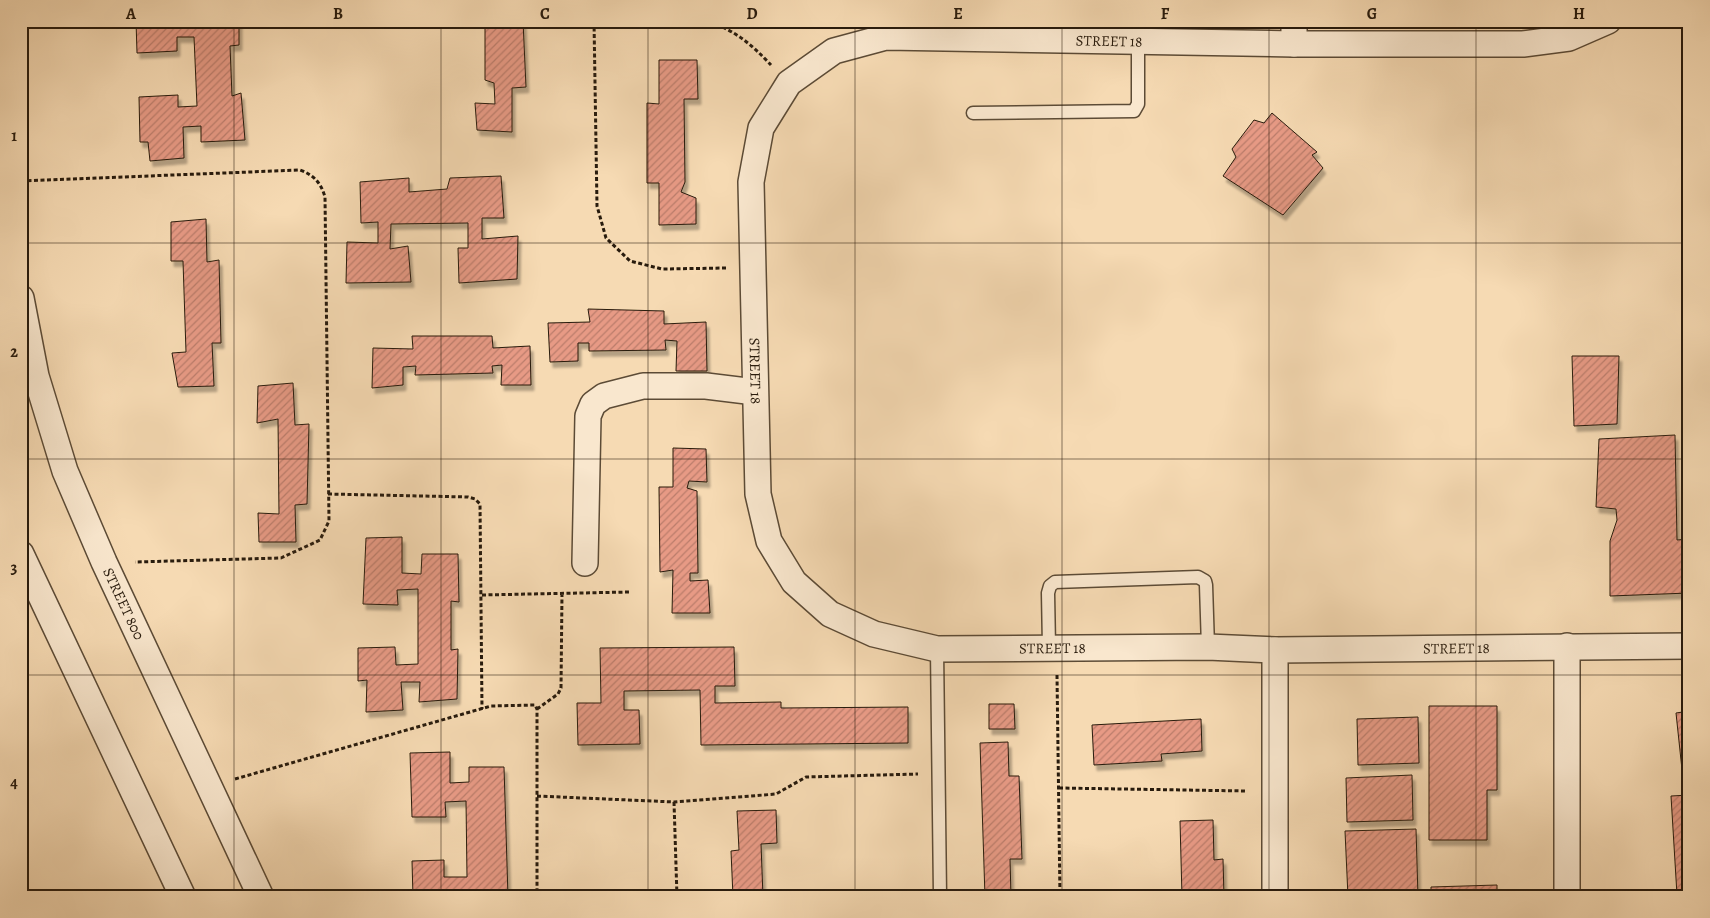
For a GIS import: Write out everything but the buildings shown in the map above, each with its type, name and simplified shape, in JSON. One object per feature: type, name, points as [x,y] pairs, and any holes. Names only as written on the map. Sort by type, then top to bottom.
[{"type":"street","name":"STREET 18","points":[[1608,21],[1569,38],[1523,44],[1294,33],[1138,42],[886,37],[834,51],[789,83],[761,128],[751,182],[758,494],[769,541],[794,582],[830,614],[874,634],[937,649],[1208,647],[1275,650],[1689,646]]},
{"type":"street","name":"STREET 800","points":[[21,298],[36,376],[65,471],[104,562],[261,897]]},
{"type":"street","points":[[584,563],[588,416],[593,404],[604,396],[643,386],[706,386],[755,392]]},
{"type":"street","points":[[21,554],[183,897]]},
{"type":"street","points":[[1567,646],[1567,897]]},
{"type":"street","points":[[1275,650],[1275,897]]},
{"type":"lane","points":[[974,113],[1134,110],[1138,104],[1138,42]]},
{"type":"lane","points":[[1053,647],[1048,592],[1050,586],[1055,582],[1198,577],[1205,580],[1206,585],[1208,647]]},
{"type":"lane","points":[[937,649],[937,774],[940,894]]},
{"type":"path","points":[[594,21],[597,206],[606,238],[630,261],[662,270],[752,268]]},
{"type":"path","points":[[704,21],[721,25],[744,37],[789,83]]},
{"type":"path","points":[[21,181],[300,170],[317,180],[325,197],[328,494],[330,521],[320,540],[281,558],[104,562]]},
{"type":"path","points":[[328,494],[475,499],[480,504],[482,511],[482,709]]},
{"type":"path","points":[[482,595],[629,592]]},
{"type":"path","points":[[537,709],[558,694],[561,688],[562,593]]},
{"type":"path","points":[[1053,647],[1060,897]]},
{"type":"path","points":[[208,786],[500,704],[530,703],[537,709]]},
{"type":"path","points":[[537,709],[537,897]]},
{"type":"path","points":[[536,796],[674,802],[776,794],[806,776],[937,774]]},
{"type":"path","points":[[1058,788],[1276,791]]},
{"type":"path","points":[[674,802],[677,897]]}]
